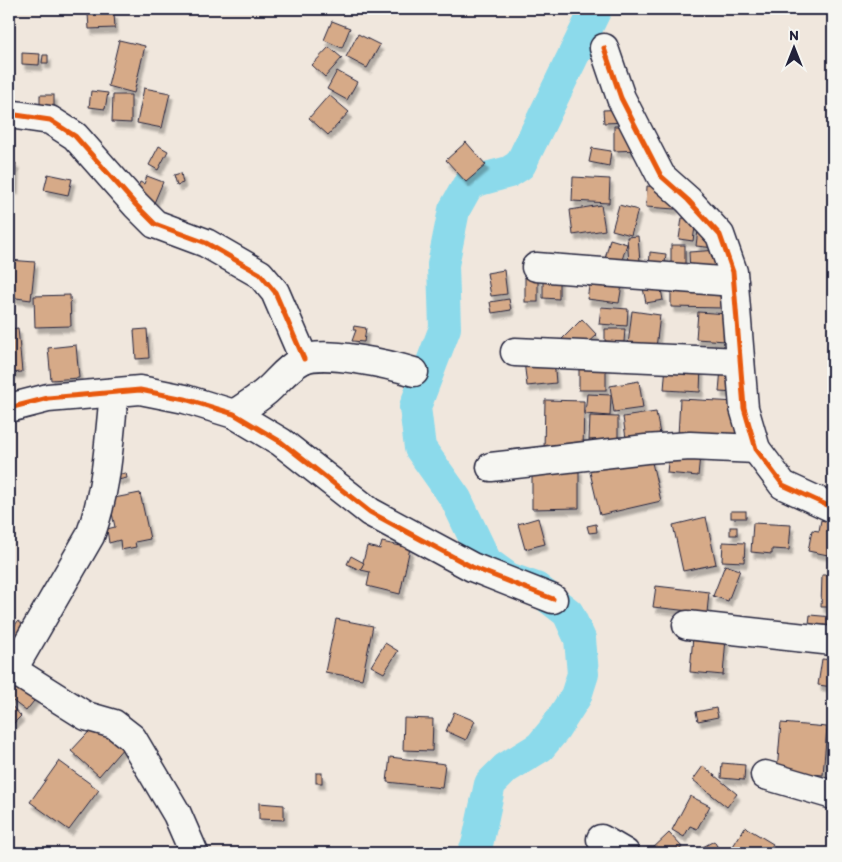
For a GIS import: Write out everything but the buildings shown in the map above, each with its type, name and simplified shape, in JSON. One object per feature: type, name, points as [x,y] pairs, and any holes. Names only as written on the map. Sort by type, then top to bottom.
[{"type":"street","points":[[604,48],[621,98],[661,176],[688,200],[720,236],[734,272],[744,408],[756,450],[783,485],[833,508]]},
{"type":"street","points":[[9,114],[50,120],[69,132],[75,136],[136,206],[155,224],[206,243],[260,274],[275,292],[304,358]]},
{"type":"street","points":[[536,267],[734,282]]},
{"type":"street","points":[[515,352],[740,362]]},
{"type":"street","points":[[234,414],[254,401],[270,388],[282,373],[304,358],[360,360],[391,365],[414,372]]},
{"type":"street","points":[[9,408],[48,398],[140,390],[160,393],[234,414],[281,442],[370,512],[472,567],[553,599]]},
{"type":"street","points":[[114,393],[105,477],[97,517],[90,536],[11,673],[86,716],[114,724],[132,738],[177,814],[194,853]]},
{"type":"street","points":[[491,467],[646,449],[690,446],[756,450]]},
{"type":"street","points":[[687,625],[833,641]]},
{"type":"street","points":[[765,775],[833,795]]},
{"type":"street","points":[[601,839],[625,853]]},
{"type":"waterway","points":[[473,853],[477,845],[490,784],[506,768],[540,747],[555,729],[576,696],[583,674],[580,639],[568,613],[536,588],[508,578],[486,562],[456,499],[420,448],[415,407],[445,328],[443,265],[454,210],[468,185],[509,172],[520,165],[596,9]]},
{"type":"cycle path","points":[[604,48],[621,98],[661,176],[688,200],[720,235],[733,272],[744,408],[756,449],[783,485],[833,508]]},
{"type":"cycle path","points":[[9,114],[50,120],[75,136],[155,224],[206,243],[260,274],[275,292],[304,359]]},
{"type":"cycle path","points":[[9,408],[48,398],[140,390],[185,399],[234,414],[281,442],[370,512],[472,567],[553,599]]}]
